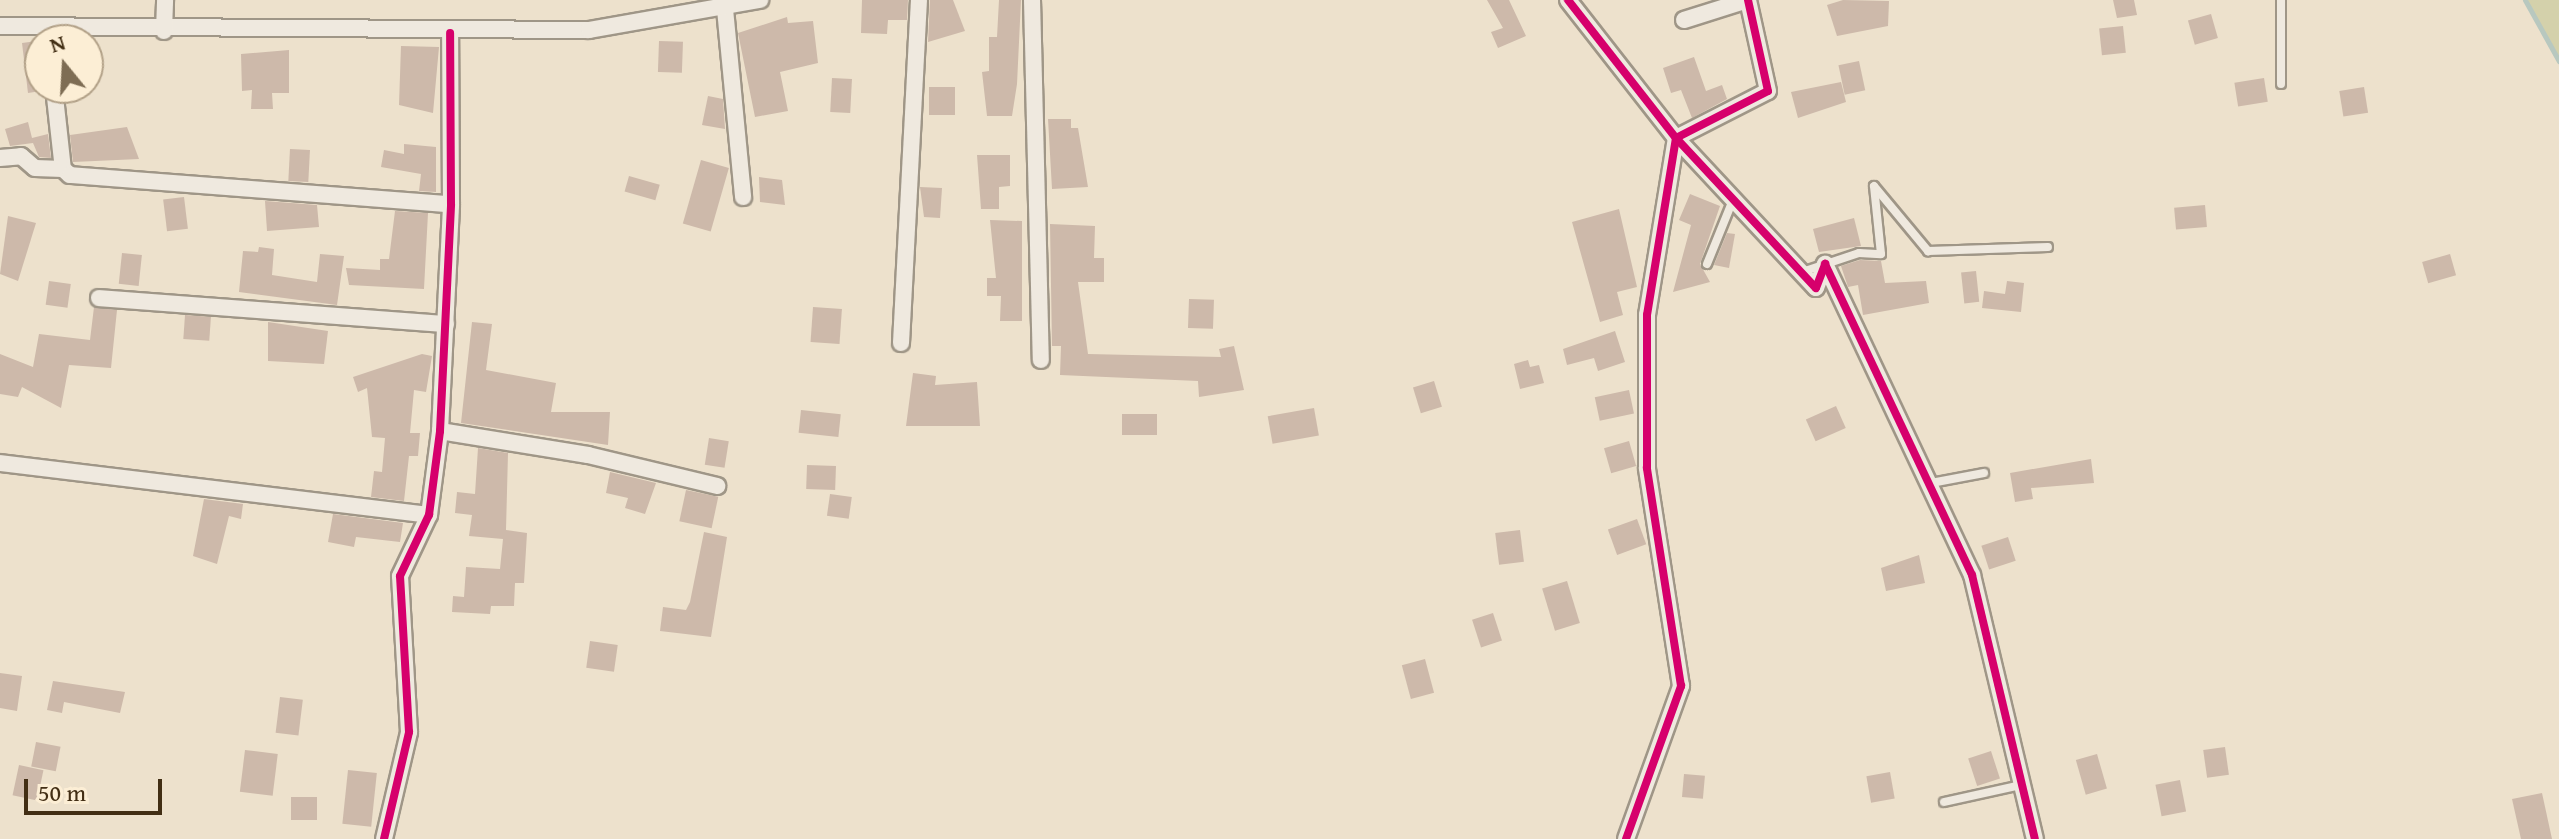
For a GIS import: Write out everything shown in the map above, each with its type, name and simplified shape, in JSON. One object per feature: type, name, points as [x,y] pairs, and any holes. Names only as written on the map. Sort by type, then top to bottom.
[{"type":"street","points":[[164,31],[165,0]]},
{"type":"street","points":[[104,33],[306,27],[450,33],[589,30],[725,9],[760,0]]},
{"type":"street","points":[[901,343],[919,0]]},
{"type":"street","points":[[1032,0],[1041,360]]},
{"type":"street","points":[[1568,0],[1676,138],[1816,288],[1825,264],[1972,575],[2035,839]]},
{"type":"street","points":[[1676,138],[1768,91],[1748,0],[1684,20]]},
{"type":"street","points":[[725,9],[743,197]]},
{"type":"street","points":[[0,26],[24,29]]},
{"type":"street","points":[[384,839],[409,732],[400,576],[429,515],[440,431],[451,204],[450,33]]},
{"type":"street","points":[[56,104],[63,169]]},
{"type":"street","points":[[1626,839],[1681,686],[1647,468],[1647,315],[1676,138]]},
{"type":"street","points":[[0,158],[21,156],[35,168],[63,169],[70,175],[451,204]]},
{"type":"street","points":[[99,298],[446,324]]},
{"type":"street","points":[[440,431],[588,455],[717,486]]},
{"type":"street","points":[[0,463],[429,515]]},
{"type":"lane","points":[[2281,0],[2281,84]]},
{"type":"lane","points":[[1801,272],[1859,253],[1881,254],[1874,186],[1928,251],[2048,247]]},
{"type":"lane","points":[[1707,264],[1734,199]]},
{"type":"lane","points":[[1931,483],[1984,473]]},
{"type":"lane","points":[[1944,802],[2022,785]]},
{"type":"shaded area","points":[[2525,0],[2559,0],[2559,61],[2539,22]]},
{"type":"building","points":[[862,0],[908,0],[907,20],[888,20],[887,34],[861,33]]},
{"type":"building","points":[[930,0],[953,0],[965,31],[928,42]]},
{"type":"building","points":[[999,0],[1021,0],[1017,84],[1012,116],[987,116],[982,72],[989,71],[989,37],[997,37]]},
{"type":"building","points":[[1487,0],[1509,0],[1526,36],[1498,48],[1491,32],[1503,28]]},
{"type":"building","points":[[1843,0],[1889,1],[1888,26],[1837,36],[1827,5]]},
{"type":"building","points":[[2113,0],[2134,0],[2137,15],[2117,18]]},
{"type":"building","points":[[2211,14],[2218,38],[2195,45],[2188,21]]},
{"type":"building","points":[[787,17],[788,23],[813,21],[818,63],[780,72],[788,111],[755,117],[738,33]]},
{"type":"building","points":[[2123,26],[2126,53],[2102,55],[2099,29]]},
{"type":"building","points":[[659,41],[683,42],[682,73],[658,72]]},
{"type":"building","points":[[401,46],[439,47],[433,113],[399,105]]},
{"type":"building","points":[[289,50],[289,93],[272,93],[273,109],[251,109],[252,90],[242,91],[241,54]]},
{"type":"building","points":[[1694,57],[1706,91],[1722,85],[1727,99],[1692,118],[1681,90],[1671,93],[1663,68]]},
{"type":"building","points":[[1859,61],[1865,90],[1845,95],[1838,65]]},
{"type":"building","points":[[832,78],[852,79],[850,113],[830,112]]},
{"type":"building","points":[[2264,78],[2268,102],[2238,106],[2234,83]]},
{"type":"building","points":[[1841,82],[1846,102],[1798,118],[1791,92]]},
{"type":"building","points":[[929,87],[955,87],[955,115],[929,115]]},
{"type":"building","points":[[2364,87],[2368,113],[2343,117],[2339,91]]},
{"type":"building","points":[[708,96],[723,99],[725,129],[702,125]]},
{"type":"building","points":[[1048,119],[1071,119],[1071,128],[1078,128],[1088,187],[1052,189]]},
{"type":"building","points":[[28,122],[32,138],[48,134],[51,158],[39,157],[33,143],[10,146],[5,129]]},
{"type":"building","points":[[127,127],[139,159],[73,162],[70,135]]},
{"type":"building","points":[[404,144],[436,147],[436,192],[419,191],[421,174],[381,167],[384,150],[404,154]]},
{"type":"building","points":[[290,149],[310,150],[308,182],[288,181]]},
{"type":"building","points":[[977,155],[1010,155],[1010,186],[999,187],[999,209],[981,209]]},
{"type":"building","points":[[701,160],[729,168],[711,231],[683,223]]},
{"type":"building","points":[[629,176],[660,185],[655,200],[625,191]]},
{"type":"building","points":[[759,177],[782,180],[785,205],[760,202]]},
{"type":"building","points":[[920,187],[942,188],[940,218],[924,217]]},
{"type":"building","points":[[1690,194],[1720,206],[1700,264],[1710,282],[1673,292],[1691,225],[1679,220]]},
{"type":"building","points":[[184,197],[188,229],[167,231],[163,200]]},
{"type":"building","points":[[265,201],[317,205],[319,227],[267,231]]},
{"type":"building","points":[[2205,205],[2207,227],[2176,230],[2174,208]]},
{"type":"building","points":[[1619,209],[1637,287],[1617,292],[1623,315],[1600,322],[1572,222]]},
{"type":"building","points":[[395,211],[428,213],[424,289],[349,285],[346,268],[380,270],[380,259],[389,259]]},
{"type":"building","points":[[8,216],[36,223],[18,281],[0,274]]},
{"type":"building","points":[[1854,218],[1861,246],[1819,252],[1813,229]]},
{"type":"building","points":[[990,220],[1022,221],[1022,321],[1000,321],[1001,296],[987,296],[987,278],[996,278]]},
{"type":"building","points":[[1050,224],[1095,226],[1094,258],[1104,258],[1104,282],[1078,282],[1088,354],[1221,357],[1219,349],[1234,346],[1244,390],[1199,397],[1198,381],[1060,375],[1061,346],[1052,346]]},
{"type":"building","points":[[1727,233],[1735,234],[1729,268],[1714,265]]},
{"type":"building","points":[[259,247],[274,249],[272,275],[317,282],[320,254],[344,256],[337,305],[239,292],[243,251],[258,252]]},
{"type":"building","points":[[122,253],[142,255],[139,286],[119,284]]},
{"type":"building","points":[[2450,254],[2456,275],[2428,283],[2422,262]]},
{"type":"building","points":[[1860,260],[1881,261],[1885,283],[1926,281],[1929,303],[1863,315],[1858,285],[1848,287],[1841,266]]},
{"type":"building","points":[[1976,271],[1979,302],[1964,303],[1961,273]]},
{"type":"building","points":[[49,281],[71,284],[67,308],[46,305]]},
{"type":"building","points":[[2007,281],[2024,283],[2021,312],[1982,308],[1984,291],[2005,294]]},
{"type":"building","points":[[1189,299],[1214,300],[1213,329],[1188,328]]},
{"type":"building","points":[[94,307],[117,310],[111,368],[69,365],[61,408],[22,387],[18,397],[0,394],[0,354],[33,367],[39,334],[90,340]]},
{"type":"building","points":[[813,307],[842,309],[839,344],[811,342]]},
{"type":"building","points":[[185,315],[211,317],[209,341],[183,339]]},
{"type":"building","points":[[268,322],[328,331],[324,364],[268,361]]},
{"type":"building","points":[[472,322],[492,324],[486,370],[556,383],[551,412],[610,412],[608,445],[461,423]]},
{"type":"building","points":[[1615,331],[1625,362],[1598,371],[1594,358],[1567,365],[1563,349]]},
{"type":"building","points":[[422,354],[432,356],[426,392],[414,390],[410,433],[420,433],[418,456],[409,456],[404,501],[371,497],[374,471],[382,472],[385,438],[372,437],[367,388],[358,392],[353,377]]},
{"type":"building","points":[[1528,360],[1530,367],[1539,365],[1544,383],[1520,389],[1514,364]]},
{"type":"building","points":[[913,373],[936,376],[935,385],[977,382],[980,426],[906,426]]},
{"type":"building","points":[[1434,381],[1442,407],[1421,413],[1413,387]]},
{"type":"building","points":[[1629,390],[1634,413],[1600,421],[1595,397]]},
{"type":"building","points":[[1836,406],[1846,428],[1816,441],[1806,419]]},
{"type":"building","points":[[1314,408],[1319,436],[1273,444],[1268,416]]},
{"type":"building","points":[[801,410],[841,414],[838,437],[799,433]]},
{"type":"building","points":[[1122,414],[1157,414],[1157,435],[1122,435]]},
{"type":"building","points":[[709,438],[729,441],[725,468],[705,465]]},
{"type":"building","points":[[1629,441],[1636,466],[1611,473],[1604,448]]},
{"type":"building","points":[[478,448],[508,453],[506,530],[527,533],[524,583],[515,583],[514,606],[491,606],[490,614],[452,612],[453,596],[464,597],[466,567],[500,569],[503,539],[469,536],[472,515],[455,513],[457,492],[475,494]]},
{"type":"building","points":[[2091,459],[2094,483],[2031,488],[2033,499],[2015,502],[2010,473]]},
{"type":"building","points":[[807,465],[836,466],[835,490],[806,489]]},
{"type":"building","points":[[610,472],[656,483],[645,514],[625,508],[628,498],[606,493]]},
{"type":"building","points":[[686,490],[718,497],[712,528],[679,521]]},
{"type":"building","points":[[830,494],[852,497],[849,519],[827,516]]},
{"type":"building","points":[[204,499],[243,504],[241,519],[229,516],[217,564],[193,556]]},
{"type":"building","points":[[333,514],[403,523],[400,542],[356,537],[354,547],[328,542]]},
{"type":"building","points":[[1637,519],[1646,544],[1617,555],[1608,530]]},
{"type":"building","points":[[1520,530],[1524,562],[1499,565],[1495,533]]},
{"type":"building","points":[[704,532],[727,537],[711,637],[660,631],[663,607],[686,610],[690,602]]},
{"type":"building","points":[[2008,537],[2016,561],[1989,569],[1981,546]]},
{"type":"building","points":[[1919,555],[1925,583],[1886,591],[1881,568]]},
{"type":"building","points":[[1567,581],[1580,623],[1555,631],[1542,589]]},
{"type":"building","points":[[1493,613],[1502,641],[1481,647],[1472,620]]},
{"type":"building","points":[[590,641],[618,645],[614,672],[586,668]]},
{"type":"building","points":[[1425,659],[1434,693],[1411,699],[1402,665]]},
{"type":"building","points":[[0,673],[22,676],[17,711],[0,708]]},
{"type":"building","points":[[53,681],[125,692],[120,713],[64,702],[62,713],[47,710]]},
{"type":"building","points":[[280,697],[303,700],[298,736],[276,733]]},
{"type":"building","points":[[36,742],[61,747],[56,771],[31,767]]},
{"type":"building","points":[[2225,747],[2229,775],[2207,778],[2203,750]]},
{"type":"building","points":[[245,750],[278,754],[273,796],[240,792]]},
{"type":"building","points":[[1991,751],[2000,779],[1977,786],[1968,758]]},
{"type":"building","points":[[2097,754],[2107,789],[2086,795],[2076,760]]},
{"type":"building","points":[[19,765],[43,770],[37,801],[13,795]]},
{"type":"building","points":[[348,770],[377,773],[371,827],[342,824]]},
{"type":"building","points":[[1890,772],[1895,799],[1871,803],[1866,776]]},
{"type":"building","points":[[1684,774],[1705,776],[1703,799],[1682,797]]},
{"type":"building","points":[[2180,780],[2186,811],[2162,816],[2155,785]]},
{"type":"building","points":[[2542,793],[2552,839],[2521,839],[2512,799]]},
{"type":"building","points":[[291,797],[317,797],[317,820],[291,820]]},
{"type":"waterway","points":[[2525,0],[2559,61]]},
{"type":"cycle path","points":[[1568,0],[1676,138],[1816,288],[1825,264],[1972,575],[2035,839]]},
{"type":"cycle path","points":[[1626,839],[1681,686],[1647,468],[1647,315],[1676,138],[1768,91],[1748,0]]},
{"type":"cycle path","points":[[384,839],[409,732],[400,576],[429,515],[440,431],[451,204],[450,33]]}]
